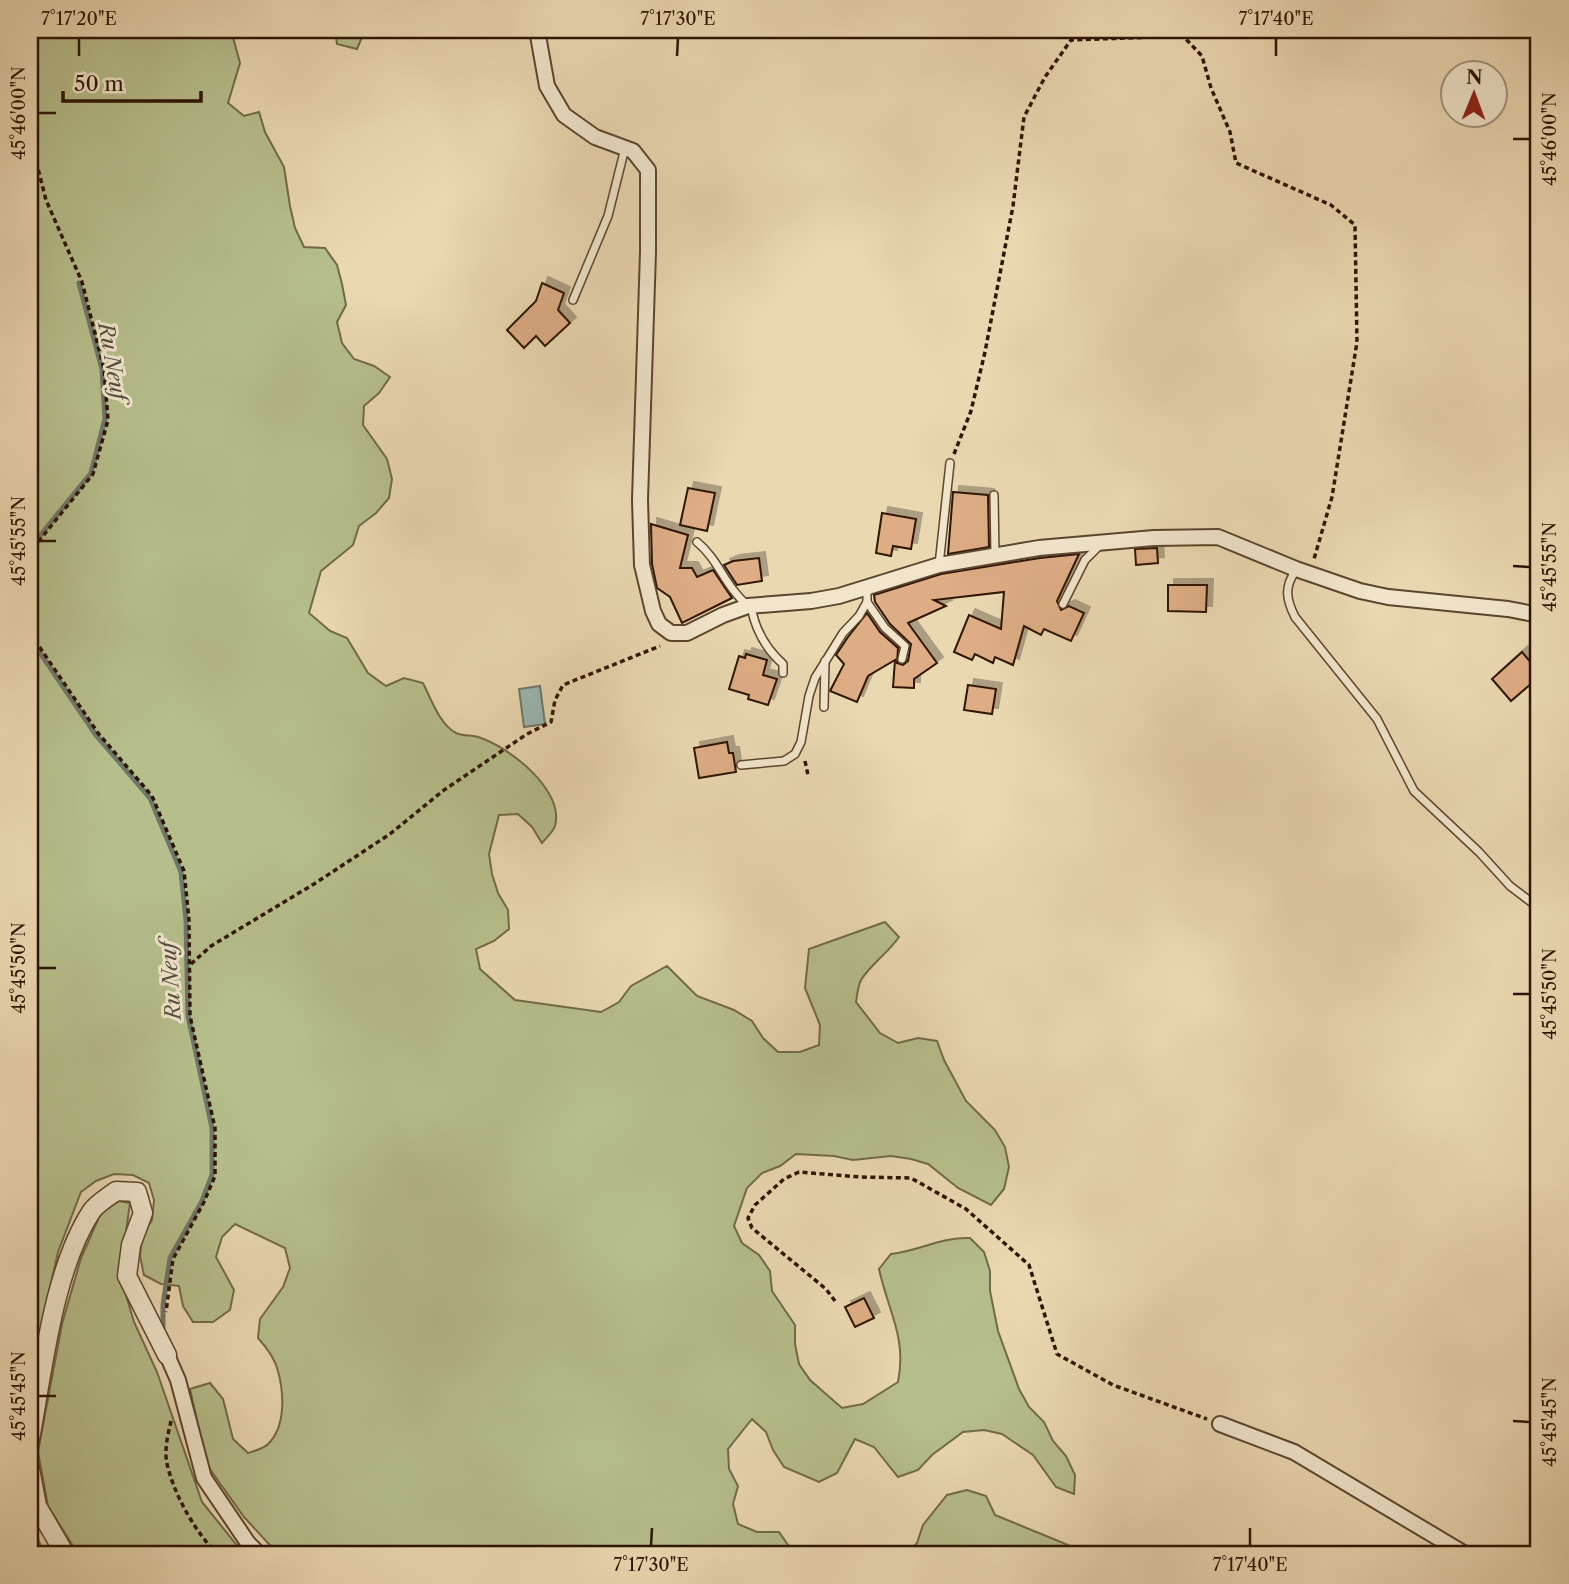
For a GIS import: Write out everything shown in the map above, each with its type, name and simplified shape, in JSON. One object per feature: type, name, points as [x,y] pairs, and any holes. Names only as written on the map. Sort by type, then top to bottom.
[{"type":"street","points":[[537,30],[547,86],[564,115],[595,137],[633,151],[648,170],[640,500],[642,565],[653,611],[659,624],[671,632],[687,633],[723,615],[749,606],[867,594],[939,565],[995,554],[1154,538],[1218,537],[1360,591],[1388,597],[1468,604],[1539,615]]},
{"type":"street","points":[[30,1439],[69,1255],[92,1209],[116,1191],[137,1192],[143,1213],[131,1245],[127,1276],[167,1354],[177,1380],[204,1478],[248,1543],[259,1554]]},
{"type":"street","points":[[1220,1424],[1294,1452],[1465,1554]]},
{"type":"street","points":[[30,1469],[37,1506],[65,1554]]},
{"type":"lane","points":[[573,300],[608,216],[625,148]]},
{"type":"lane","points":[[939,565],[950,463]]},
{"type":"lane","points":[[994,495],[995,554]]},
{"type":"lane","points":[[697,542],[710,552],[726,583],[749,606],[755,627],[772,654],[783,664],[783,673]]},
{"type":"lane","points":[[1063,604],[1085,560],[1103,542]]},
{"type":"lane","points":[[1302,571],[1287,583],[1287,602],[1295,617],[1377,719],[1414,791],[1479,852],[1510,886],[1539,908]]},
{"type":"lane","points":[[867,594],[886,628],[905,646],[902,659]]},
{"type":"lane","points":[[741,765],[784,761],[794,754],[801,742],[815,678],[843,633],[859,616],[867,594]]},
{"type":"lane","points":[[824,707],[825,660]]},
{"type":"path","points":[[1183,36],[1184,30]]},
{"type":"path","points":[[950,463],[971,411],[985,352],[1013,206],[1024,117],[1045,77],[1071,40],[1183,36],[1202,56],[1210,88],[1230,132],[1236,163],[1331,205],[1355,226],[1357,342],[1332,497],[1302,571]]},
{"type":"path","points":[[30,137],[46,200],[82,282],[104,369],[108,419],[93,474],[30,552]]},
{"type":"path","points":[[30,633],[98,733],[152,796],[184,871],[191,964],[190,1016],[215,1128],[215,1176],[173,1259],[166,1317]]},
{"type":"path","points":[[191,964],[211,947],[390,834],[444,790],[527,734],[551,722],[555,700],[563,685],[633,658],[687,633]]},
{"type":"path","points":[[835,1301],[826,1289],[752,1228],[748,1218],[755,1205],[784,1179],[799,1172],[911,1178],[967,1209],[1029,1265],[1057,1354],[1113,1385],[1220,1424]]},
{"type":"path","points":[[172,1416],[167,1438],[167,1463],[200,1536],[218,1554]]},
{"type":"green space","points":[[30,30],[231,30],[240,63],[228,103],[244,116],[259,112],[265,132],[284,167],[295,228],[304,247],[325,248],[337,265],[346,305],[337,322],[342,343],[354,359],[374,366],[390,377],[379,393],[364,406],[363,425],[387,459],[392,479],[389,498],[359,526],[353,545],[321,571],[309,613],[330,631],[347,638],[368,673],[386,686],[404,678],[423,683],[436,711],[450,729],[458,734],[490,742],[518,760],[543,784],[556,812],[555,826],[542,843],[532,827],[518,814],[499,815],[489,854],[498,893],[508,910],[509,929],[494,941],[476,949],[480,969],[515,1000],[601,1012],[619,1002],[631,986],[667,966],[697,996],[734,1010],[752,1021],[763,1038],[778,1052],[800,1052],[819,1045],[820,1025],[805,988],[809,949],[885,922],[899,937],[861,980],[856,1002],[880,1033],[898,1043],[918,1038],[937,1041],[966,1101],[995,1130],[1005,1147],[1009,1167],[1004,1189],[991,1205],[958,1188],[928,1164],[911,1159],[891,1156],[853,1160],[796,1154],[780,1166],[762,1173],[747,1188],[734,1226],[742,1243],[759,1255],[770,1271],[772,1291],[795,1325],[799,1364],[810,1380],[842,1408],[863,1404],[898,1382],[898,1338],[879,1269],[891,1254],[949,1240],[970,1238],[984,1252],[990,1271],[990,1291],[998,1331],[1019,1389],[1029,1407],[1044,1422],[1053,1441],[1066,1456],[1075,1475],[1074,1494],[1056,1487],[1033,1455],[1002,1434],[984,1430],[963,1432],[932,1455],[918,1470],[898,1477],[874,1447],[855,1439],[837,1473],[819,1482],[784,1467],[766,1432],[752,1419],[728,1449],[729,1469],[738,1486],[733,1504],[738,1524],[757,1532],[779,1532],[791,1554],[278,1554],[244,1517],[207,1465],[190,1389],[210,1383],[223,1399],[233,1439],[248,1453],[264,1447],[274,1437],[281,1419],[280,1380],[273,1357],[258,1338],[260,1319],[283,1287],[290,1268],[285,1248],[235,1224],[222,1237],[216,1257],[234,1290],[230,1310],[213,1322],[193,1322],[183,1306],[179,1286],[161,1284],[144,1275],[140,1256],[142,1236],[152,1220],[154,1200],[149,1183],[133,1175],[114,1174],[96,1181],[81,1192],[58,1252],[30,1377]]},
{"type":"green space","points":[[335,30],[365,30],[357,49],[337,44]]},
{"type":"green space","points":[[119,1201],[130,1203],[120,1275],[134,1322],[157,1372],[202,1502],[244,1554],[78,1554],[48,1506],[38,1452],[62,1324],[81,1258],[101,1213]]},
{"type":"green space","points":[[967,1490],[986,1496],[995,1515],[1068,1545],[1080,1554],[907,1554],[917,1543],[923,1525],[947,1495]]},
{"type":"green space","points":[[30,1518],[44,1554],[30,1554]]},
{"type":"water","points":[[540,686],[545,724],[524,727],[519,689]]},
{"type":"building","points":[[542,283],[564,293],[558,310],[570,323],[545,346],[536,336],[524,348],[507,330],[536,301]]},
{"type":"building","points":[[688,488],[715,493],[707,531],[680,525]]},
{"type":"building","points":[[953,492],[988,495],[989,547],[948,554]]},
{"type":"building","points":[[882,513],[916,519],[911,549],[893,546],[891,556],[876,553]]},
{"type":"building","points":[[651,524],[688,535],[680,568],[692,568],[697,577],[713,570],[732,598],[682,623],[670,597],[657,588],[652,564]]},
{"type":"building","points":[[1157,548],[1158,563],[1136,565],[1135,549]]},
{"type":"building","points":[[1079,554],[1057,601],[1061,610],[1069,606],[1084,613],[1071,641],[1044,629],[1041,635],[1024,626],[1013,665],[995,657],[993,663],[975,654],[972,660],[954,652],[969,615],[1001,629],[1004,592],[934,600],[946,606],[908,623],[937,663],[914,679],[914,688],[893,687],[895,660],[868,676],[857,702],[830,691],[844,664],[836,655],[867,613],[880,632],[898,648],[897,663],[903,665],[908,661],[911,644],[890,624],[875,602],[874,595],[941,574]]},
{"type":"building","points":[[759,558],[762,581],[737,585],[724,565],[733,561]]},
{"type":"building","points":[[1168,585],[1207,585],[1206,612],[1168,611]]},
{"type":"building","points":[[1522,652],[1539,672],[1539,677],[1511,701],[1492,679]]},
{"type":"building","points":[[746,654],[767,660],[763,675],[777,679],[768,705],[729,689],[739,656],[745,658]]},
{"type":"building","points":[[968,685],[996,689],[992,714],[964,710]]},
{"type":"building","points":[[727,742],[729,753],[733,753],[736,772],[699,778],[694,748]]},
{"type":"building","points":[[864,1298],[874,1318],[855,1327],[845,1307]]},
{"type":"waterway","name":"Ru Neuf","points":[[30,548],[91,473],[105,419],[102,369],[79,283]]},
{"type":"waterway","name":"Ru Neuf","points":[[30,638],[96,735],[150,798],[181,872],[186,920],[188,1016],[212,1128],[212,1175],[202,1201],[170,1258],[163,1305],[163,1334]]}]
